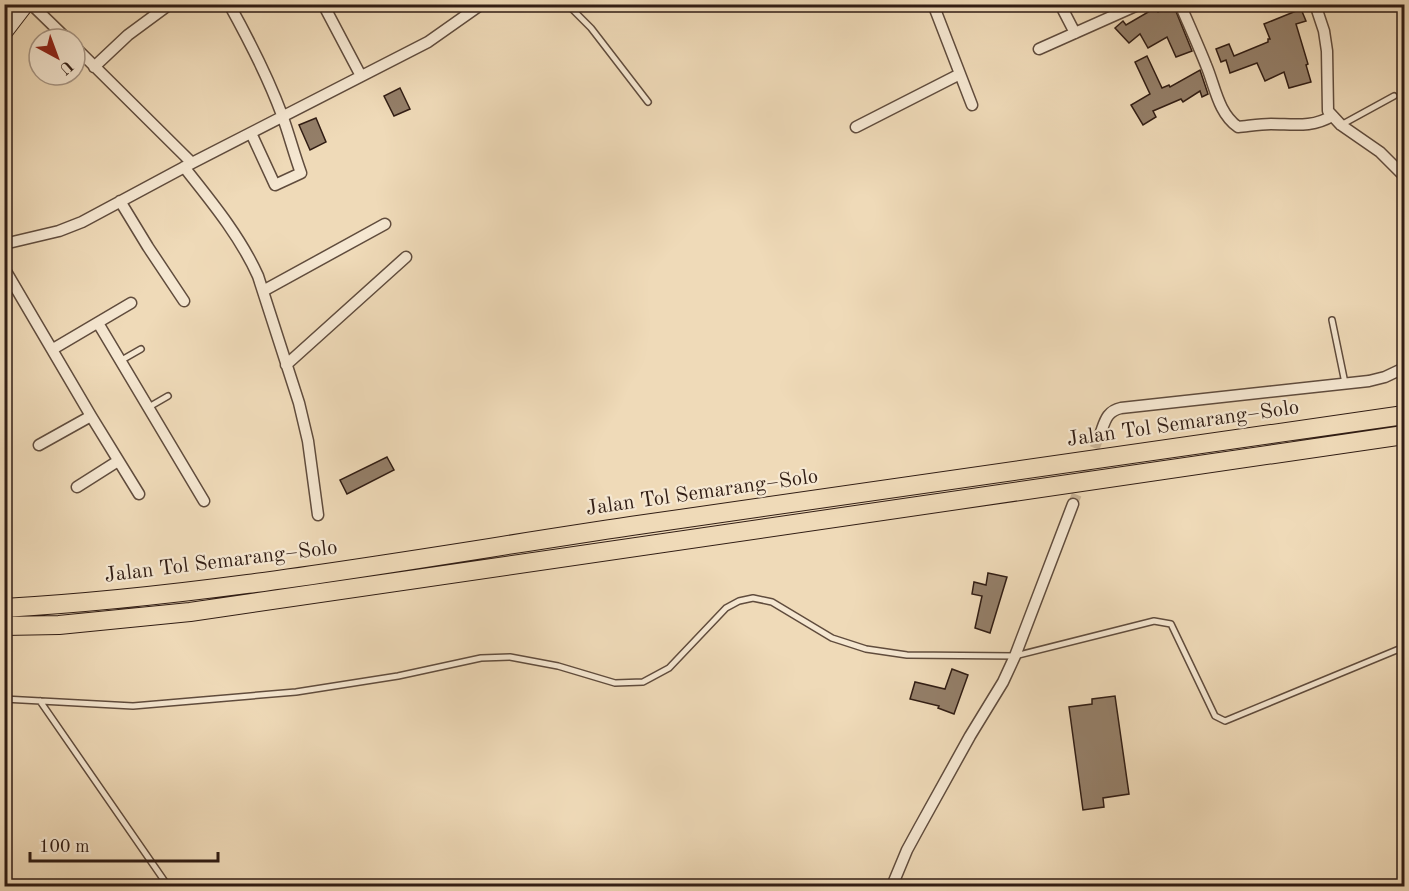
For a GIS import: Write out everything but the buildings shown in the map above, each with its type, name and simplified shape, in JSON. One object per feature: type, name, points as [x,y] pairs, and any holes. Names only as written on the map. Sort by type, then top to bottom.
[{"type":"highway","name":"Jalan Tol Semarang–Solo","points":[[4,608],[66,604],[268,581],[773,504],[1404,415]]},
{"type":"highway","name":"Jalan Tol Semarang–Solo","points":[[4,627],[59,625],[190,612],[1404,435]]},
{"type":"main road","points":[[7,27],[27,4]]},
{"type":"street","points":[[31,4],[55,27]]},
{"type":"street","points":[[94,67],[128,35],[170,4]]},
{"type":"street","points":[[229,4],[264,74],[282,117],[301,173],[275,185],[251,133]]},
{"type":"street","points":[[323,4],[361,76]]},
{"type":"street","points":[[4,244],[59,231],[82,222],[428,42],[482,4]]},
{"type":"street","points":[[933,4],[972,105]]},
{"type":"street","points":[[1060,4],[1075,33]]},
{"type":"street","points":[[1039,48],[1140,4]]},
{"type":"street","points":[[1180,4],[1220,102],[1231,122],[1238,127],[1269,124],[1304,125],[1323,122],[1332,116]]},
{"type":"street","points":[[1315,4],[1324,31],[1327,51],[1327,105],[1332,116],[1380,152],[1400,162],[1404,176]]},
{"type":"street","points":[[87,60],[188,165],[258,276],[299,403],[308,441],[318,515]]},
{"type":"street","points":[[856,127],[960,74]]},
{"type":"street","points":[[120,201],[184,301]]},
{"type":"street","points":[[262,291],[385,224]]},
{"type":"street","points":[[286,365],[406,257]]},
{"type":"street","points":[[4,268],[139,494]]},
{"type":"street","points":[[53,349],[131,303]]},
{"type":"street","points":[[98,323],[204,501]]},
{"type":"street","points":[[1101,432],[1108,414],[1120,408],[1263,394],[1345,383],[1385,377],[1404,368]]},
{"type":"street","points":[[39,445],[91,416]]},
{"type":"street","points":[[77,487],[118,461]]},
{"type":"street","points":[[892,886],[919,828],[1003,682],[1073,504]]},
{"type":"lane","points":[[567,4],[591,28],[648,102]]},
{"type":"lane","points":[[1341,124],[1394,96]]},
{"type":"lane","points":[[1332,320],[1345,383]]},
{"type":"lane","points":[[120,361],[141,349]]},
{"type":"lane","points":[[149,407],[168,396]]},
{"type":"lane","points":[[4,699],[133,706],[296,692],[398,676],[481,658],[510,657],[558,666],[615,683],[643,682],[669,668],[726,608],[739,601],[753,598],[772,602],[832,639],[866,649],[907,655],[1015,656],[1154,621],[1163,621],[1171,624],[1215,716],[1225,722],[1404,646]]},
{"type":"lane","points":[[40,701],[168,886]]},
{"type":"tunnel","points":[[1073,504],[1101,432]]}]
